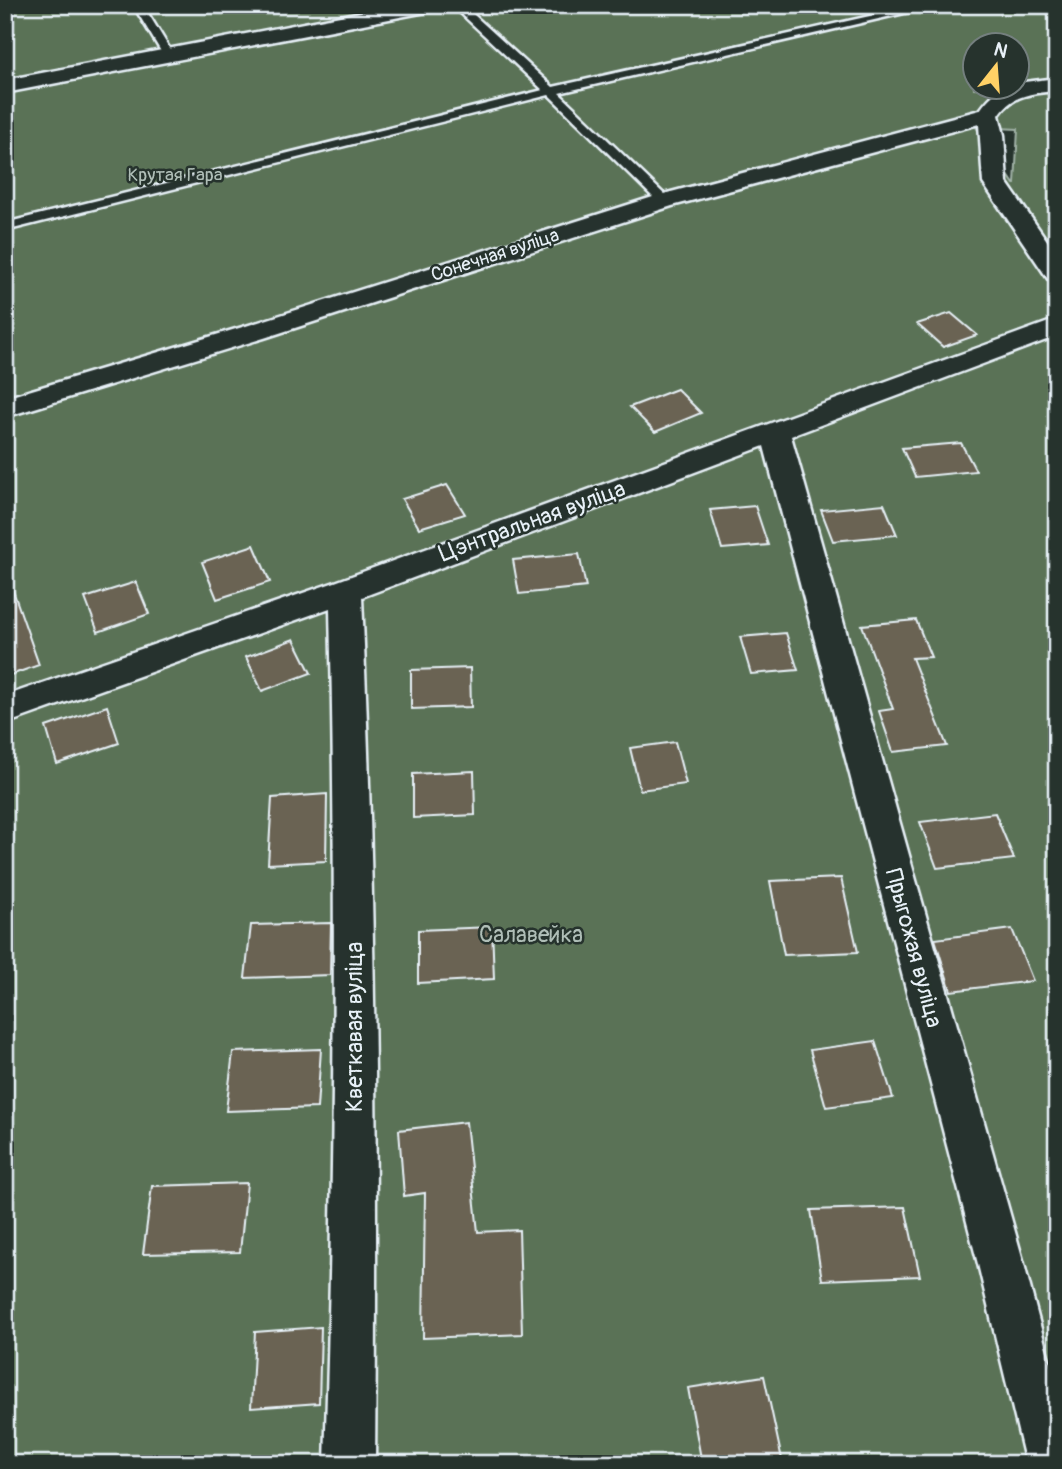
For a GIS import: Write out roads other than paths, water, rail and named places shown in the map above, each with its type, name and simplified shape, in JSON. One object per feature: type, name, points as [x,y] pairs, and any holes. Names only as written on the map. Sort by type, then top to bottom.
[{"type":"street","points":[[5,87],[431,5]]},
{"type":"street","points":[[1057,84],[1021,87],[998,98],[988,115],[993,135],[995,183],[1057,274]]},
{"type":"street","name":"Сонечная вуліца","points":[[5,408],[255,332],[664,201],[988,115]]},
{"type":"street","name":"Цэнтральная вуліца","points":[[5,710],[346,590],[1057,327]]},
{"type":"street","name":"Прыгожая вуліца","points":[[775,432],[1001,1264],[1051,1464]]},
{"type":"street","name":"Кветкавая вуліца","points":[[346,590],[354,824],[354,1265],[350,1464]]},
{"type":"lane","points":[[138,5],[169,56]]},
{"type":"lane","points":[[457,5],[551,91],[664,201]]},
{"type":"lane","points":[[5,227],[551,91],[934,5]]},
{"type":"park label","name":"Крутая Гара","points":[[175,175]]},
{"type":"park label","name":"Салавейка","points":[[531,934]]}]
